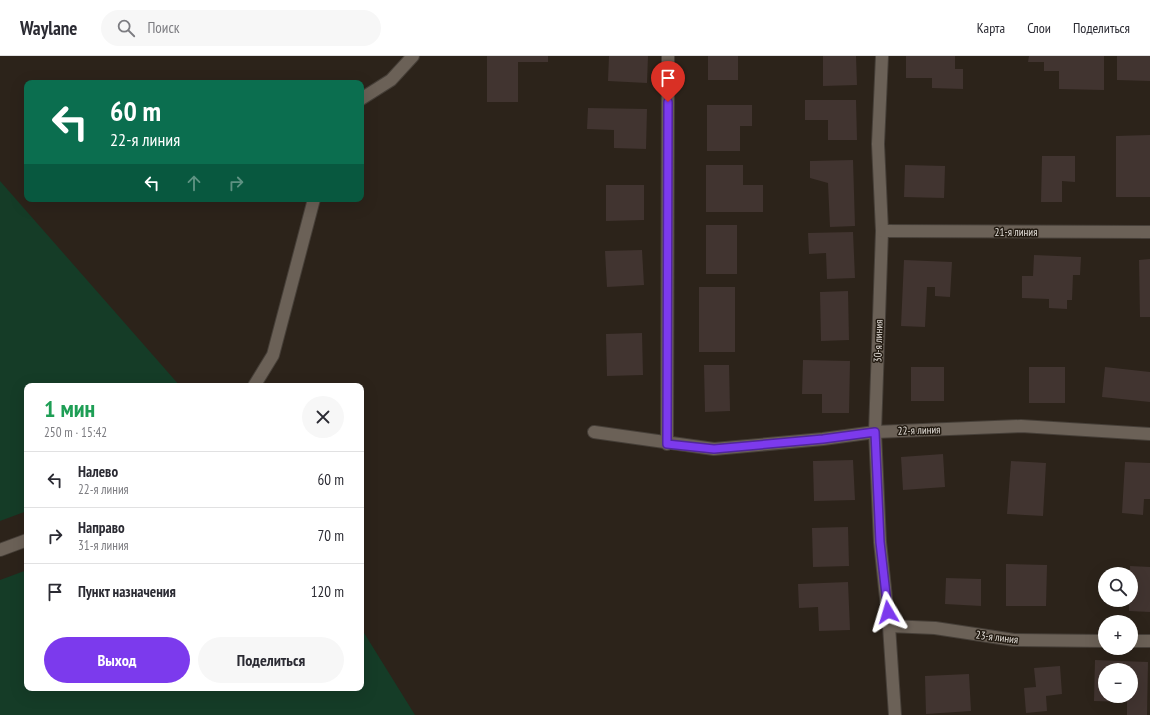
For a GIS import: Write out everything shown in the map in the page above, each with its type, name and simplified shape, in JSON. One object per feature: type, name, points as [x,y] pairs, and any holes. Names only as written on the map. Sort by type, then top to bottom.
[{"type":"street","points":[[364,97],[391,80],[413,56]]},
{"type":"street","points":[[667,444],[668,56]]},
{"type":"street","name":"30-я линия","points":[[882,56],[878,144],[882,231],[875,432],[880,542],[889,626],[894,715]]},
{"type":"street","points":[[256,383],[273,355],[313,202]]},
{"type":"street","name":"21-я линия","points":[[882,231],[1150,232]]},
{"type":"street","name":"22-я линия","points":[[594,432],[667,444],[714,449],[823,439],[875,432],[1020,426],[1150,434]]},
{"type":"street","points":[[0,550],[24,541]]},
{"type":"street","name":"23-я линия","points":[[889,626],[935,628],[1014,640],[1098,641]]},
{"type":"street","points":[[1138,641],[1150,641]]},
{"type":"green space","points":[[0,181],[177,383],[24,383],[24,512],[0,521]]},
{"type":"green space","points":[[24,571],[24,691],[364,691],[364,633],[415,715],[0,715],[0,580]]},
{"type":"building","points":[[487,56],[548,56],[548,62],[518,62],[518,102],[487,102]]},
{"type":"building","points":[[609,56],[648,56],[647,83],[608,81]]},
{"type":"building","points":[[708,56],[738,56],[738,80],[708,80]]},
{"type":"building","points":[[823,56],[856,56],[857,85],[823,86]]},
{"type":"building","points":[[906,56],[955,56],[955,69],[963,69],[963,89],[932,88],[932,78],[906,78]]},
{"type":"building","points":[[1029,56],[1104,56],[1104,90],[1059,89],[1059,71],[1044,71],[1044,62],[1028,62]]},
{"type":"building","points":[[1117,56],[1150,56],[1150,81],[1117,80]]},
{"type":"building","points":[[805,100],[856,100],[857,140],[828,140],[828,120],[805,120]]},
{"type":"building","points":[[707,105],[752,105],[752,126],[740,126],[740,151],[707,151]]},
{"type":"building","points":[[588,108],[647,109],[646,149],[614,148],[614,130],[587,129]]},
{"type":"building","points":[[1150,135],[1150,197],[1116,197],[1116,136]]},
{"type":"building","points":[[1042,156],[1075,156],[1075,182],[1062,181],[1062,202],[1041,202]]},
{"type":"building","points":[[853,160],[855,226],[830,227],[828,183],[810,178],[810,161]]},
{"type":"building","points":[[706,165],[743,165],[743,185],[763,185],[763,212],[706,212]]},
{"type":"building","points":[[905,165],[945,166],[944,198],[904,197]]},
{"type":"building","points":[[606,185],[644,185],[644,220],[606,221]]},
{"type":"building","points":[[706,225],[737,225],[737,274],[706,274]]},
{"type":"building","points":[[853,232],[855,278],[827,279],[826,253],[809,254],[808,233]]},
{"type":"building","points":[[642,250],[644,285],[607,287],[605,251]]},
{"type":"building","points":[[1034,255],[1081,257],[1080,275],[1073,275],[1072,300],[1067,300],[1067,309],[1049,308],[1049,299],[1022,298],[1022,276],[1033,276]]},
{"type":"building","points":[[1150,259],[1150,317],[1140,317],[1139,260]]},
{"type":"building","points":[[904,260],[952,262],[950,297],[935,296],[935,287],[927,287],[925,327],[901,326]]},
{"type":"building","points":[[699,287],[735,287],[735,352],[699,352]]},
{"type":"building","points":[[848,291],[849,340],[821,341],[820,292]]},
{"type":"building","points":[[642,333],[643,375],[607,376],[606,334]]},
{"type":"building","points":[[803,360],[850,361],[849,413],[822,413],[822,394],[802,394]]},
{"type":"building","points":[[704,365],[729,365],[730,411],[705,412]]},
{"type":"building","points":[[911,367],[944,367],[944,401],[911,401]]},
{"type":"building","points":[[1029,367],[1065,367],[1065,403],[1029,403]]},
{"type":"building","points":[[1105,367],[1150,372],[1150,402],[1102,397]]},
{"type":"building","points":[[943,454],[945,487],[903,490],[901,457]]},
{"type":"building","points":[[853,460],[855,500],[814,501],[813,461]]},
{"type":"building","points":[[1011,461],[1046,463],[1043,516],[1007,514]]},
{"type":"building","points":[[1125,462],[1150,463],[1150,499],[1144,499],[1143,515],[1122,513]]},
{"type":"building","points":[[848,527],[849,566],[813,567],[812,528]]},
{"type":"building","points":[[1006,564],[1047,565],[1046,606],[1006,606]]},
{"type":"building","points":[[1130,566],[1150,567],[1150,612],[1129,611],[1129,607],[1138,607],[1138,567]]},
{"type":"building","points":[[946,578],[981,579],[981,606],[945,604]]},
{"type":"building","points":[[848,582],[850,630],[819,631],[818,607],[799,608],[798,584]]},
{"type":"building","points":[[1095,660],[1148,662],[1147,715],[1127,715],[1127,703],[1138,703],[1138,663],[1098,663],[1098,701],[1094,701]]},
{"type":"building","points":[[1060,666],[1062,694],[1046,696],[1047,711],[1026,713],[1024,688],[1036,687],[1034,668]]},
{"type":"building","points":[[969,674],[971,711],[926,714],[925,676]]},
{"type":"route","points":[[668,102],[667,444],[714,449],[823,439],[875,432],[880,542],[888,612]]}]
